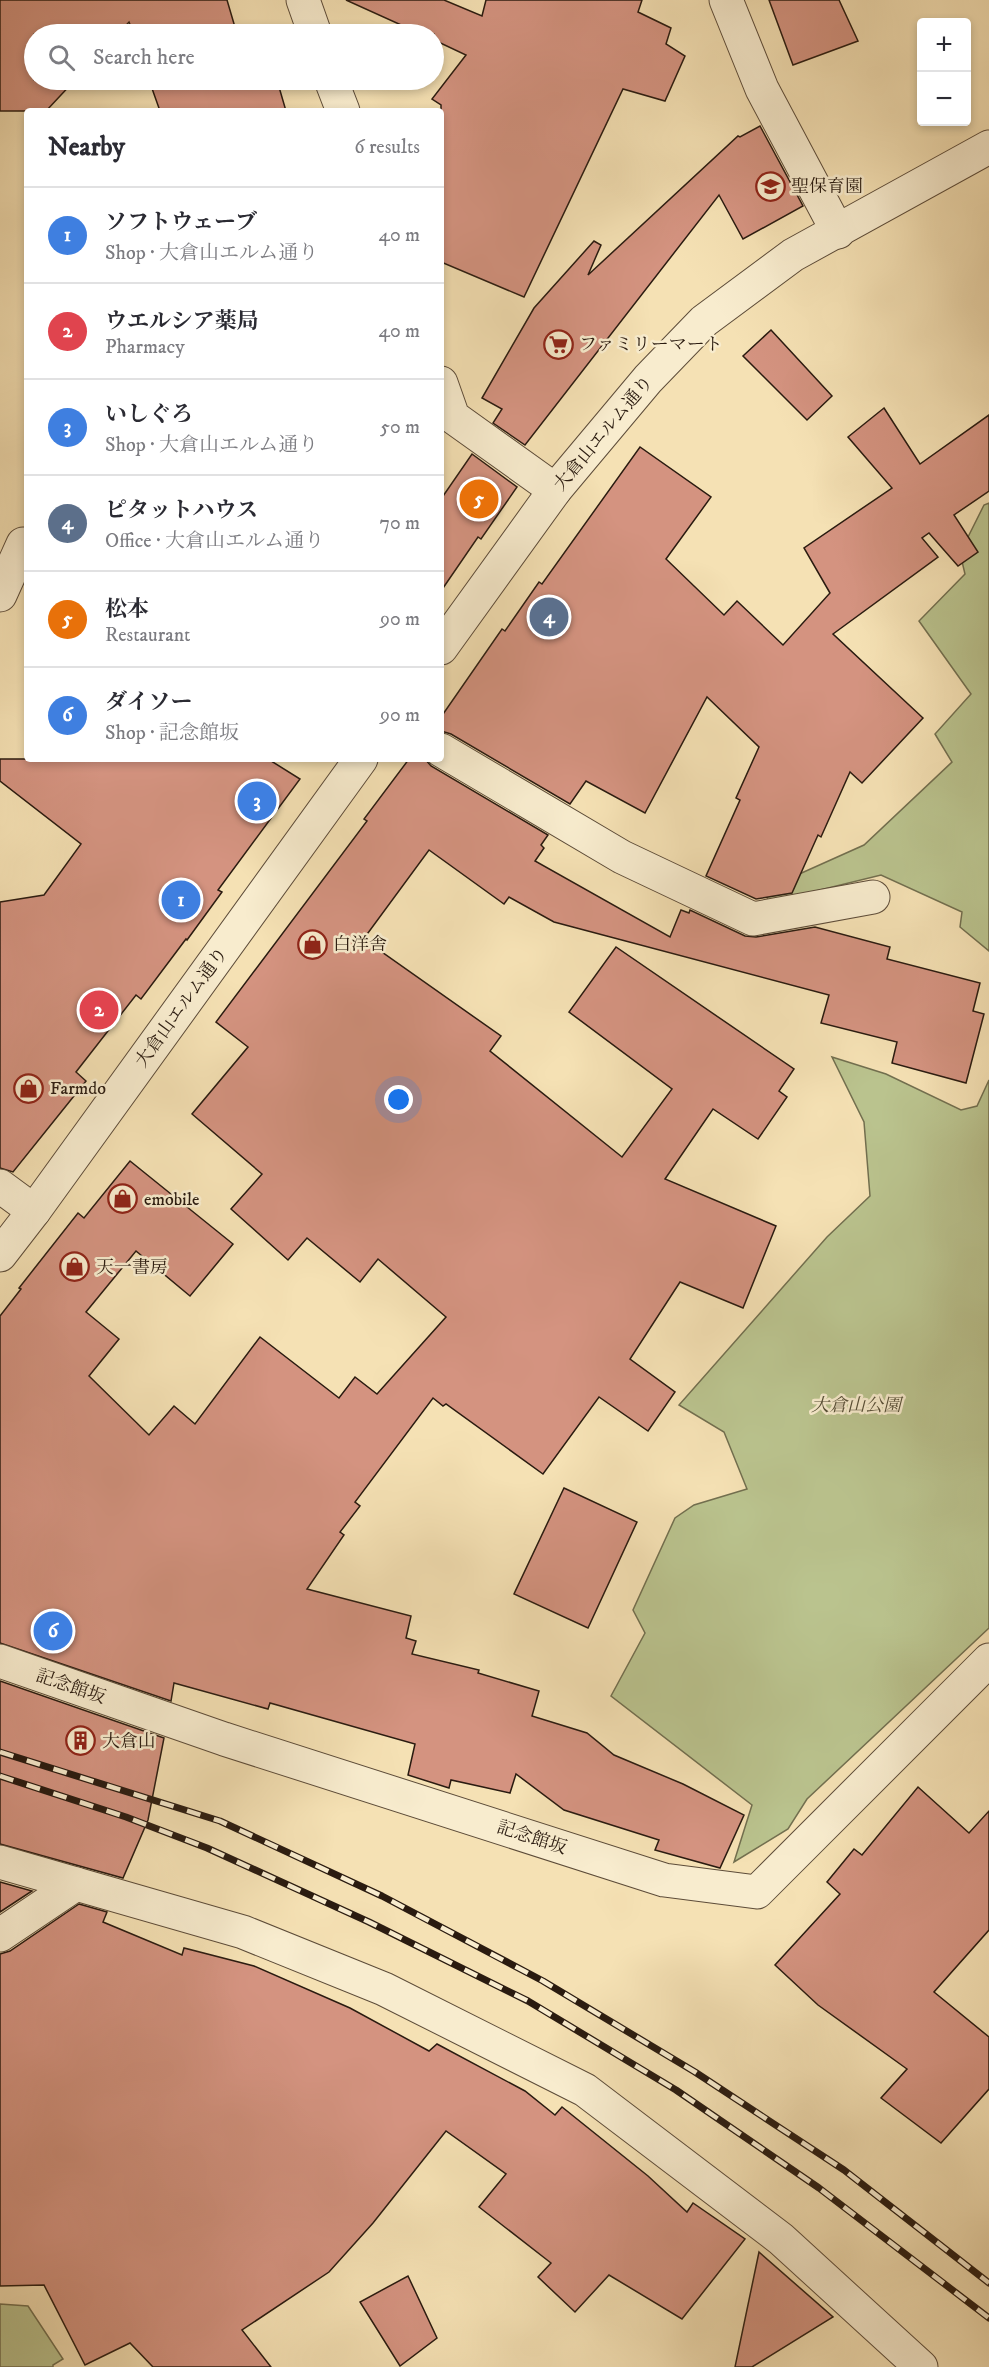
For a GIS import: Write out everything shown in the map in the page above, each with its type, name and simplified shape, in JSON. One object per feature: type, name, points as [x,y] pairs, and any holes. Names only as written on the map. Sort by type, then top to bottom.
[{"type":"street","points":[[303,0],[311,24]]},
{"type":"street","points":[[726,0],[762,89],[838,232]]},
{"type":"street","points":[[335,90],[342,108]]},
{"type":"street","name":"大倉山エルム通り","points":[[444,644],[555,490],[648,379],[704,321],[793,255],[989,147]]},
{"type":"street","points":[[444,392],[453,417],[555,490]]},
{"type":"street","points":[[0,595],[17,541]]},
{"type":"street","points":[[444,752],[622,857],[753,919],[873,897]]},
{"type":"street","name":"大倉山エルム通り","points":[[0,1255],[359,762]]},
{"type":"street","points":[[0,1186],[34,1211]]},
{"type":"street","name":"記念館坂","points":[[0,1661],[224,1739],[664,1880],[757,1892],[989,1659]]},
{"type":"street","points":[[0,1862],[243,1932],[384,1989],[585,2090],[781,2239],[921,2367]]},
{"type":"street","points":[[0,1935],[76,1884]]},
{"type":"green space","points":[[989,503],[989,951],[960,927],[962,912],[881,875],[767,903],[768,888],[864,845],[952,762],[935,734],[971,694],[919,621],[965,574],[960,553],[984,505]]},
{"type":"green space","name":"大倉山公園","points":[[832,1057],[886,1074],[961,1110],[977,1106],[989,1080],[989,1628],[807,1799],[788,1829],[734,1862],[752,1805],[611,1696],[645,1633],[633,1610],[675,1518],[694,1505],[747,1489],[724,1432],[679,1405],[827,1237],[870,1196],[864,1122]]},
{"type":"green space","points":[[0,2304],[28,2306],[63,2359],[53,2367],[0,2367]]},
{"type":"building","points":[[0,0],[227,0],[234,24],[130,24],[129,22],[127,24],[24,24],[24,90],[66,90],[49,108],[0,111]]},
{"type":"building","points":[[346,0],[444,0],[482,16],[486,0],[642,0],[638,12],[671,28],[666,44],[685,56],[665,101],[623,89],[524,297],[444,263],[444,108],[432,99],[439,90],[444,90],[444,83],[466,55],[444,45],[444,24],[399,24]]},
{"type":"building","points":[[769,0],[839,0],[858,41],[793,65]]},
{"type":"building","points":[[153,90],[280,90],[285,108],[159,108]]},
{"type":"building","points":[[760,126],[803,206],[743,239],[719,195],[525,445],[493,423],[502,409],[482,398],[534,308],[594,241],[601,245],[588,275],[738,136]]},
{"type":"building","points":[[771,330],[832,396],[807,420],[743,356]]},
{"type":"building","points":[[884,408],[920,464],[989,415],[989,491],[954,515],[978,552],[958,566],[929,533],[922,538],[938,557],[833,634],[923,718],[862,783],[850,772],[821,837],[818,835],[792,893],[756,899],[706,876],[740,800],[736,798],[759,747],[707,697],[645,813],[586,781],[570,804],[444,732],[444,713],[502,629],[505,631],[539,582],[542,584],[640,447],[711,497],[666,559],[724,615],[737,601],[783,645],[830,593],[804,548],[892,488],[848,437]]},
{"type":"building","points":[[472,454],[517,487],[481,539],[478,537],[444,587],[444,495]]},
{"type":"building","points":[[0,759],[24,759],[24,762],[273,762],[300,779],[218,890],[222,892],[187,940],[141,999],[136,995],[76,1072],[86,1081],[13,1172],[0,1168],[0,902],[44,895],[81,844],[0,781]]},
{"type":"building","points":[[407,762],[428,762],[548,835],[541,845],[544,848],[535,861],[670,937],[681,910],[689,913],[690,910],[745,936],[756,937],[815,927],[890,947],[887,959],[980,983],[973,1011],[984,1014],[966,1083],[892,1063],[897,1042],[821,1023],[829,995],[554,922],[509,897],[504,904],[429,850],[365,937],[365,940],[501,1036],[490,1051],[622,1157],[672,1089],[569,1012],[616,947],[794,1069],[779,1091],[787,1097],[758,1139],[713,1109],[665,1179],[776,1226],[743,1308],[680,1282],[630,1359],[675,1392],[648,1431],[599,1397],[543,1474],[446,1404],[443,1406],[433,1398],[355,1502],[360,1506],[340,1532],[344,1535],[307,1589],[411,1616],[406,1638],[416,1641],[412,1654],[479,1670],[478,1673],[539,1691],[532,1716],[587,1733],[614,1755],[683,1784],[744,1815],[720,1868],[655,1850],[659,1840],[564,1810],[516,1774],[510,1793],[451,1780],[449,1788],[408,1775],[415,1744],[270,1703],[268,1709],[174,1683],[171,1701],[0,1643],[0,1316],[78,1213],[84,1218],[130,1161],[233,1244],[190,1296],[136,1251],[86,1312],[119,1339],[89,1376],[149,1435],[174,1406],[195,1424],[260,1337],[339,1398],[355,1377],[377,1394],[446,1317],[378,1259],[360,1282],[307,1238],[288,1260],[231,1209],[262,1174],[192,1114],[248,1047],[216,1022],[367,821],[364,819]]},
{"type":"building","points":[[564,1488],[637,1522],[588,1628],[514,1594]]},
{"type":"building","points":[[0,1681],[164,1738],[148,1820],[123,1878],[0,1844]]},
{"type":"building","points":[[918,1787],[969,1833],[989,1811],[989,1930],[934,1992],[989,2037],[989,2089],[941,2143],[881,2098],[907,2069],[818,2005],[775,1965],[840,1894],[827,1882],[854,1849],[862,1855]]},
{"type":"building","points":[[0,1882],[32,1891],[0,1912]]},
{"type":"building","points":[[79,1904],[107,1912],[103,1922],[182,1955],[184,1948],[254,1966],[350,2008],[429,2051],[437,2044],[525,2091],[555,2115],[562,2107],[648,2176],[687,2212],[693,2203],[745,2239],[682,2319],[609,2275],[575,2312],[538,2277],[551,2263],[479,2207],[506,2174],[446,2131],[373,2223],[329,2272],[242,2330],[271,2367],[153,2367],[130,2343],[85,2365],[44,2285],[0,2286],[0,1954],[10,1951]]},
{"type":"building","points":[[759,2252],[833,2317],[752,2367],[735,2367]]},
{"type":"building","points":[[408,2276],[437,2338],[400,2366],[360,2302]]},
{"type":"railway","points":[[0,1752],[220,1821],[382,1896],[543,1981],[695,2072],[844,2170],[989,2283]]},
{"type":"railway","points":[[0,1776],[126,1817],[207,1848],[369,1922],[528,2001],[676,2090],[819,2188],[989,2318]]},
{"type":"place","name":"聖保育園","points":[[770,186]]},
{"type":"place","name":"ファミリーマート","points":[[558,344]]},
{"type":"place","name":"松本","points":[[479,499]]},
{"type":"place","name":"ピタットハウス","points":[[549,617]]},
{"type":"place","name":"いしぐろ","points":[[257,801]]},
{"type":"place","name":"ソフトウェーブ","points":[[181,900]]},
{"type":"place","name":"白洋舎","points":[[312,944]]},
{"type":"place","name":"ウエルシア薬局","points":[[99,1010]]},
{"type":"place","name":"Farmdo","points":[[29,1088]]},
{"type":"place","name":"emobile","points":[[123,1199]]},
{"type":"place","name":"天一書房","points":[[75,1267]]},
{"type":"place","name":"ダイソー","points":[[53,1631]]},
{"type":"place","name":"大倉山","points":[[81,1741]]}]
